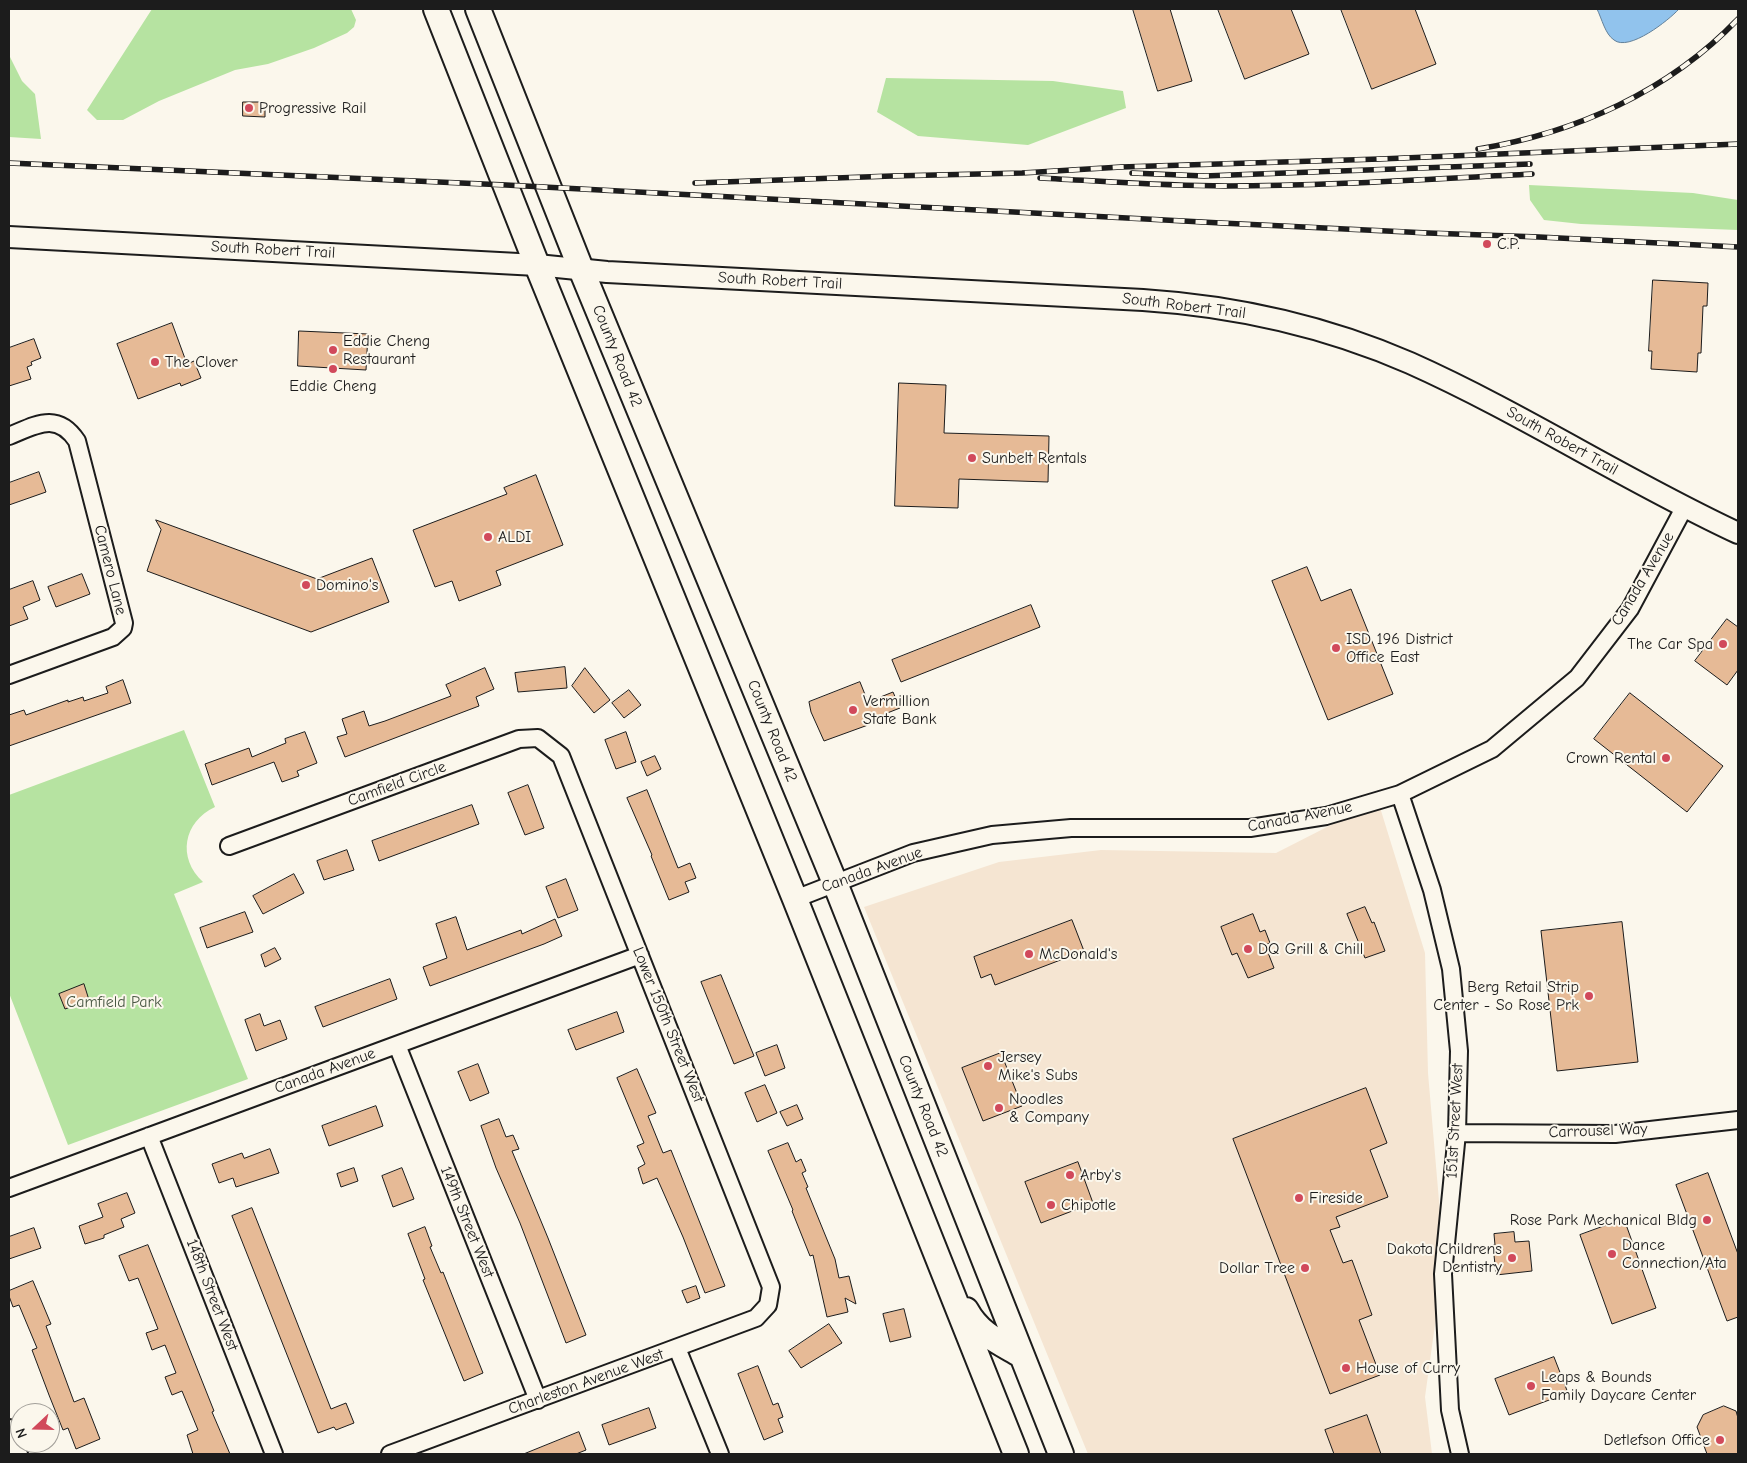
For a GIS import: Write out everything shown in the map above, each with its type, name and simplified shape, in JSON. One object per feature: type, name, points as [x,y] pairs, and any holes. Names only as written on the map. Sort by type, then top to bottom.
[{"type":"highway","points":[[436,9],[537,265],[795,899],[1016,1454]]},
{"type":"highway","name":"County Road 42","points":[[478,9],[581,268],[835,883],[1062,1454]]},
{"type":"highway","points":[[852,1042],[871,1076],[960,1297],[971,1318],[986,1335],[1022,1355]]},
{"type":"main road","name":"South Robert Trail","points":[[9,237],[537,265],[606,272],[1152,300],[1205,306],[1275,319],[1328,332],[1408,362],[1503,409],[1684,508],[1738,533]]},
{"type":"street","name":"Camero Lane","points":[[9,436],[40,424],[52,422],[62,425],[71,432],[77,441],[123,616],[123,628],[113,637],[9,675]]},
{"type":"street","name":"Canada Avenue","points":[[795,899],[912,853],[992,835],[1071,828],[1250,828],[1326,816],[1400,794],[1492,749],[1577,678],[1630,609],[1684,508]]},
{"type":"street","name":"Camfield Circle","points":[[229,846],[519,738],[538,738],[561,756]]},
{"type":"street","name":"Lower 150th Street West","points":[[561,756],[771,1287],[770,1295]]},
{"type":"street","name":"151st Street West","points":[[1400,794],[1432,890],[1451,969],[1459,1051],[1457,1133],[1443,1274],[1450,1410],[1460,1454]]},
{"type":"street","name":"Canada Avenue","points":[[9,1188],[640,955]]},
{"type":"street","name":"149th Street West","points":[[397,1044],[538,1400]]},
{"type":"street","name":"Carrousel Way","points":[[1457,1133],[1615,1134],[1738,1120]]},
{"type":"street","name":"148th Street West","points":[[149,1136],[274,1454]]},
{"type":"street","name":"Charleston Avenue West","points":[[390,1454],[756,1318],[768,1306],[770,1295]]},
{"type":"street","points":[[677,1348],[720,1454]]},
{"type":"street","points":[[9,1428],[19,1454]]},
{"type":"shaded area","points":[[1378,801],[1425,953],[1428,1073],[1444,1259],[1425,1397],[1432,1454],[1088,1454],[864,907],[999,862],[1101,850],[1276,853]]},
{"type":"green space","points":[[152,9],[351,9],[356,20],[354,27],[347,33],[314,48],[268,64],[235,70],[159,101],[123,120],[97,120],[87,110]]},
{"type":"green space","points":[[9,55],[22,81],[35,94],[41,139],[9,137]]},
{"type":"green space","points":[[886,78],[1053,81],[1123,91],[1126,108],[1028,145],[918,136],[877,112]]},
{"type":"green space","points":[[1529,185],[1693,193],[1738,200],[1738,230],[1581,224],[1544,220],[1530,200]]},
{"type":"green space","name":"Camfield Park","points":[[184,730],[215,807],[196,822],[190,831],[187,841],[189,862],[203,882],[174,894],[248,1079],[68,1145],[9,993],[9,795]]},
{"type":"water","points":[[1597,9],[1679,9],[1648,33],[1629,42],[1621,43],[1614,40],[1608,34]]},
{"type":"building","points":[[1133,9],[1170,9],[1192,81],[1158,91]]},
{"type":"building","points":[[1218,9],[1291,9],[1309,54],[1245,79]]},
{"type":"building","points":[[1341,9],[1415,9],[1436,64],[1372,89]]},
{"type":"building","points":[[243,102],[265,102],[265,117],[243,116]]},
{"type":"building","points":[[1653,280],[1708,283],[1707,306],[1703,306],[1701,353],[1698,353],[1697,372],[1651,369],[1652,351],[1649,351]]},
{"type":"building","name":"The Clover","points":[[172,323],[187,364],[194,361],[201,378],[181,386],[180,383],[138,399],[117,344]]},
{"type":"building","name":"Eddie Cheng Restaurant","points":[[299,331],[368,334],[366,370],[298,366]]},
{"type":"building","points":[[34,339],[41,358],[31,362],[32,365],[27,367],[31,379],[9,386],[9,348]]},
{"type":"building","name":"Sunbelt Rentals","points":[[899,383],[946,385],[944,433],[1049,436],[1048,482],[959,479],[958,508],[895,506]]},
{"type":"building","points":[[39,472],[46,492],[9,505],[9,483]]},
{"type":"building","name":"ALDI","points":[[536,475],[563,545],[496,571],[501,585],[459,601],[452,581],[435,587],[413,530],[507,494],[504,488]]},
{"type":"building","points":[[156,520],[317,579],[372,558],[389,602],[311,632],[147,571],[161,530]]},
{"type":"building","name":"ISD 196 District Office East","points":[[1307,567],[1321,601],[1351,589],[1393,694],[1328,720],[1272,581]]},
{"type":"building","points":[[82,574],[90,594],[56,607],[48,587]]},
{"type":"building","points":[[33,581],[40,600],[23,607],[28,619],[9,626],[9,590]]},
{"type":"building","points":[[1031,605],[1040,627],[901,682],[892,660]]},
{"type":"building","name":"The Car Spa","points":[[1727,619],[1738,627],[1738,670],[1727,685],[1695,661]]},
{"type":"building","points":[[565,667],[567,688],[518,692],[515,673]]},
{"type":"building","points":[[485,668],[494,689],[476,697],[479,706],[345,757],[337,737],[347,734],[342,719],[364,711],[369,726],[385,721],[451,696],[446,685]]},
{"type":"building","points":[[585,668],[610,700],[594,713],[572,686]]},
{"type":"building","points":[[123,680],[131,703],[9,746],[9,715],[24,710],[26,715],[68,700],[68,702],[83,697],[84,701],[108,693],[106,687]]},
{"type":"building","name":"Vermillion State Bank","points":[[860,682],[868,702],[893,692],[900,708],[872,719],[873,721],[867,723],[868,725],[824,741],[811,712],[809,702]]},
{"type":"building","points":[[629,690],[641,705],[624,718],[612,703]]},
{"type":"building","name":"Crown Rental","points":[[1630,693],[1723,766],[1687,812],[1594,739]]},
{"type":"building","points":[[305,732],[317,763],[297,771],[299,776],[282,782],[274,762],[212,785],[205,764],[249,748],[252,757],[286,743],[285,739]]},
{"type":"building","points":[[626,732],[636,762],[616,769],[605,740]]},
{"type":"building","points":[[655,756],[661,769],[647,776],[641,762]]},
{"type":"building","points":[[528,785],[544,828],[525,835],[508,793]]},
{"type":"building","points":[[647,790],[678,868],[690,863],[696,878],[685,882],[689,892],[669,900],[627,798]]},
{"type":"building","points":[[472,805],[479,824],[379,861],[372,841]]},
{"type":"building","points":[[347,850],[354,870],[324,880],[317,861]]},
{"type":"building","points":[[294,874],[304,893],[263,914],[253,896]]},
{"type":"building","points":[[566,879],[578,910],[558,918],[546,887]]},
{"type":"building","points":[[1365,907],[1372,923],[1374,922],[1385,951],[1365,958],[1347,914]]},
{"type":"building","points":[[245,912],[253,932],[207,948],[200,928]]},
{"type":"building","name":"DQ Grill & Chill","points":[[1253,914],[1260,932],[1265,930],[1270,943],[1265,945],[1274,968],[1248,978],[1237,953],[1232,955],[1221,927]]},
{"type":"building","points":[[456,917],[467,950],[521,930],[522,934],[555,919],[562,936],[430,986],[423,967],[447,958],[436,924]]},
{"type":"building","name":"McDonald's","points":[[1072,920],[1084,951],[995,985],[991,974],[981,978],[974,957]]},
{"type":"building","name":"Berg Retail Strip Center - So Rose Prk","points":[[1622,922],[1638,1062],[1557,1071],[1541,931]]},
{"type":"building","points":[[275,948],[281,959],[265,967],[261,955]]},
{"type":"building","points":[[721,975],[754,1056],[734,1064],[701,982]]},
{"type":"building","points":[[390,979],[397,999],[323,1027],[315,1007]]},
{"type":"building","points":[[84,984],[89,1000],[65,1009],[59,994]]},
{"type":"building","points":[[617,1012],[624,1032],[576,1050],[568,1030]]},
{"type":"building","points":[[260,1014],[264,1026],[280,1020],[287,1039],[256,1051],[245,1020]]},
{"type":"building","points":[[777,1045],[785,1068],[765,1076],[756,1053]]},
{"type":"building","points":[[1001,1053],[1022,1106],[983,1121],[962,1068]]},
{"type":"building","points":[[478,1064],[489,1093],[470,1101],[458,1072]]},
{"type":"building","points":[[637,1069],[656,1113],[648,1116],[663,1153],[671,1150],[725,1286],[705,1293],[657,1178],[643,1184],[638,1168],[645,1164],[637,1146],[644,1143],[617,1078]]},
{"type":"building","points":[[765,1085],[777,1113],[757,1122],[745,1093]]},
{"type":"building","points":[[1366,1088],[1387,1143],[1370,1150],[1388,1197],[1336,1217],[1340,1227],[1330,1230],[1343,1263],[1352,1260],[1372,1315],[1359,1320],[1380,1375],[1330,1394],[1233,1139]]},
{"type":"building","points":[[797,1105],[803,1119],[787,1126],[780,1112]]},
{"type":"building","points":[[376,1106],[383,1126],[329,1146],[322,1126]]},
{"type":"building","points":[[499,1119],[506,1137],[513,1135],[519,1149],[512,1151],[586,1335],[566,1343],[481,1126]]},
{"type":"building","points":[[788,1143],[796,1162],[801,1159],[806,1171],[802,1173],[808,1187],[806,1188],[835,1259],[839,1278],[849,1276],[856,1304],[845,1298],[848,1312],[827,1317],[813,1255],[810,1256],[768,1151]]},
{"type":"building","points":[[270,1149],[279,1173],[236,1187],[233,1178],[219,1183],[212,1164],[242,1153],[244,1158]]},
{"type":"building","points":[[1078,1162],[1093,1203],[1041,1223],[1025,1182]]},
{"type":"building","points":[[354,1168],[358,1181],[341,1187],[337,1174]]},
{"type":"building","points":[[402,1168],[414,1199],[393,1207],[382,1176]]},
{"type":"building","name":"Rose Park Mechanical Bldg","points":[[1708,1173],[1738,1254],[1738,1317],[1727,1321],[1676,1185]]},
{"type":"building","points":[[127,1193],[135,1213],[121,1219],[124,1227],[104,1235],[104,1238],[85,1244],[79,1226],[103,1217],[98,1204]]},
{"type":"building","points":[[252,1208],[331,1409],[346,1403],[354,1423],[336,1430],[334,1427],[318,1433],[232,1216]]},
{"type":"building","name":"Dance Connection/Ata","points":[[1624,1219],[1656,1308],[1612,1324],[1580,1235]]},
{"type":"building","points":[[425,1227],[432,1246],[430,1247],[441,1273],[443,1272],[483,1373],[464,1381],[423,1280],[425,1279],[408,1234]]},
{"type":"building","points":[[34,1228],[41,1248],[9,1259],[9,1237]]},
{"type":"building","name":"Dakota Childrens Dentistry","points":[[1514,1232],[1515,1242],[1529,1241],[1532,1271],[1496,1275],[1493,1245],[1495,1245],[1494,1234]]},
{"type":"building","points":[[148,1245],[230,1454],[193,1454],[187,1435],[198,1430],[182,1391],[172,1395],[165,1377],[176,1373],[165,1345],[152,1350],[146,1333],[158,1329],[138,1278],[129,1281],[119,1256]]},
{"type":"building","points":[[33,1281],[51,1324],[46,1326],[74,1402],[84,1398],[100,1439],[76,1449],[68,1428],[63,1430],[60,1422],[60,1403],[52,1403],[32,1350],[37,1348],[19,1305],[13,1307],[9,1291]]},
{"type":"building","points":[[696,1286],[700,1298],[687,1303],[682,1291]]},
{"type":"building","points":[[904,1309],[911,1337],[890,1342],[883,1314]]},
{"type":"building","points":[[829,1324],[842,1343],[801,1368],[789,1351]]},
{"type":"building","name":"Leaps & Bounds Family Daycare Center","points":[[1554,1357],[1568,1393],[1509,1415],[1495,1379]]},
{"type":"building","points":[[758,1366],[773,1405],[778,1403],[783,1417],[778,1419],[783,1432],[764,1440],[738,1374]]},
{"type":"building","name":"Detlefson Office","points":[[1724,1406],[1736,1411],[1738,1418],[1738,1454],[1707,1454],[1697,1427],[1703,1415]]},
{"type":"building","points":[[649,1408],[656,1428],[609,1445],[602,1425]]},
{"type":"building","points":[[1367,1415],[1381,1454],[1334,1454],[1325,1430]]},
{"type":"building","points":[[579,1432],[586,1450],[576,1454],[524,1454]]},
{"type":"railway","points":[[1478,149],[1550,132],[1585,120],[1619,105],[1651,88],[1682,67],[1711,45],[1738,19]]},
{"type":"railway","points":[[695,183],[1022,173],[1121,167],[1380,159],[1738,144]]},
{"type":"railway","points":[[9,163],[506,185],[1221,223],[1738,247]]},
{"type":"railway","points":[[1132,173],[1204,176],[1530,164]]},
{"type":"railway","points":[[1040,178],[1179,185],[1263,186],[1532,174]]},
{"type":"place","name":"Progressive Rail","points":[[249,108]]},
{"type":"place","name":"C.P.","points":[[1487,244]]},
{"type":"place","name":"Eddie Cheng Restaurant","points":[[333,350]]},
{"type":"place","name":"The Clover","points":[[155,362]]},
{"type":"place","name":"Eddie Cheng","points":[[333,369]]},
{"type":"place","name":"Sunbelt Rentals","points":[[972,458]]},
{"type":"place","name":"ALDI","points":[[488,537]]},
{"type":"place","name":"Domino's","points":[[306,585]]},
{"type":"place","name":"The Car Spa","points":[[1723,644]]},
{"type":"place","name":"ISD 196 District Office East","points":[[1336,648]]},
{"type":"place","name":"Vermillion State Bank","points":[[853,710]]},
{"type":"place","name":"Crown Rental","points":[[1666,758]]},
{"type":"place","name":"DQ Grill & Chill","points":[[1248,949]]},
{"type":"place","name":"McDonald's","points":[[1029,954]]},
{"type":"place","name":"Berg Retail Strip Center - So Rose Prk","points":[[1589,996]]},
{"type":"place","name":"Jersey Mike's Subs","points":[[988,1066]]},
{"type":"place","name":"Noodles & Company","points":[[999,1108]]},
{"type":"place","name":"Arby's","points":[[1070,1175]]},
{"type":"place","name":"Fireside","points":[[1299,1198]]},
{"type":"place","name":"Chipotle","points":[[1051,1205]]},
{"type":"place","name":"Rose Park Mechanical Bldg","points":[[1707,1220]]},
{"type":"place","name":"Dance Connection/Ata","points":[[1612,1254]]},
{"type":"place","name":"Dakota Childrens Dentistry","points":[[1512,1258]]},
{"type":"place","name":"Dollar Tree","points":[[1305,1268]]},
{"type":"place","name":"House of Curry","points":[[1346,1368]]},
{"type":"place","name":"Leaps & Bounds Family Daycare Center","points":[[1531,1386]]},
{"type":"place","name":"Detlefson Office","points":[[1720,1440]]}]
